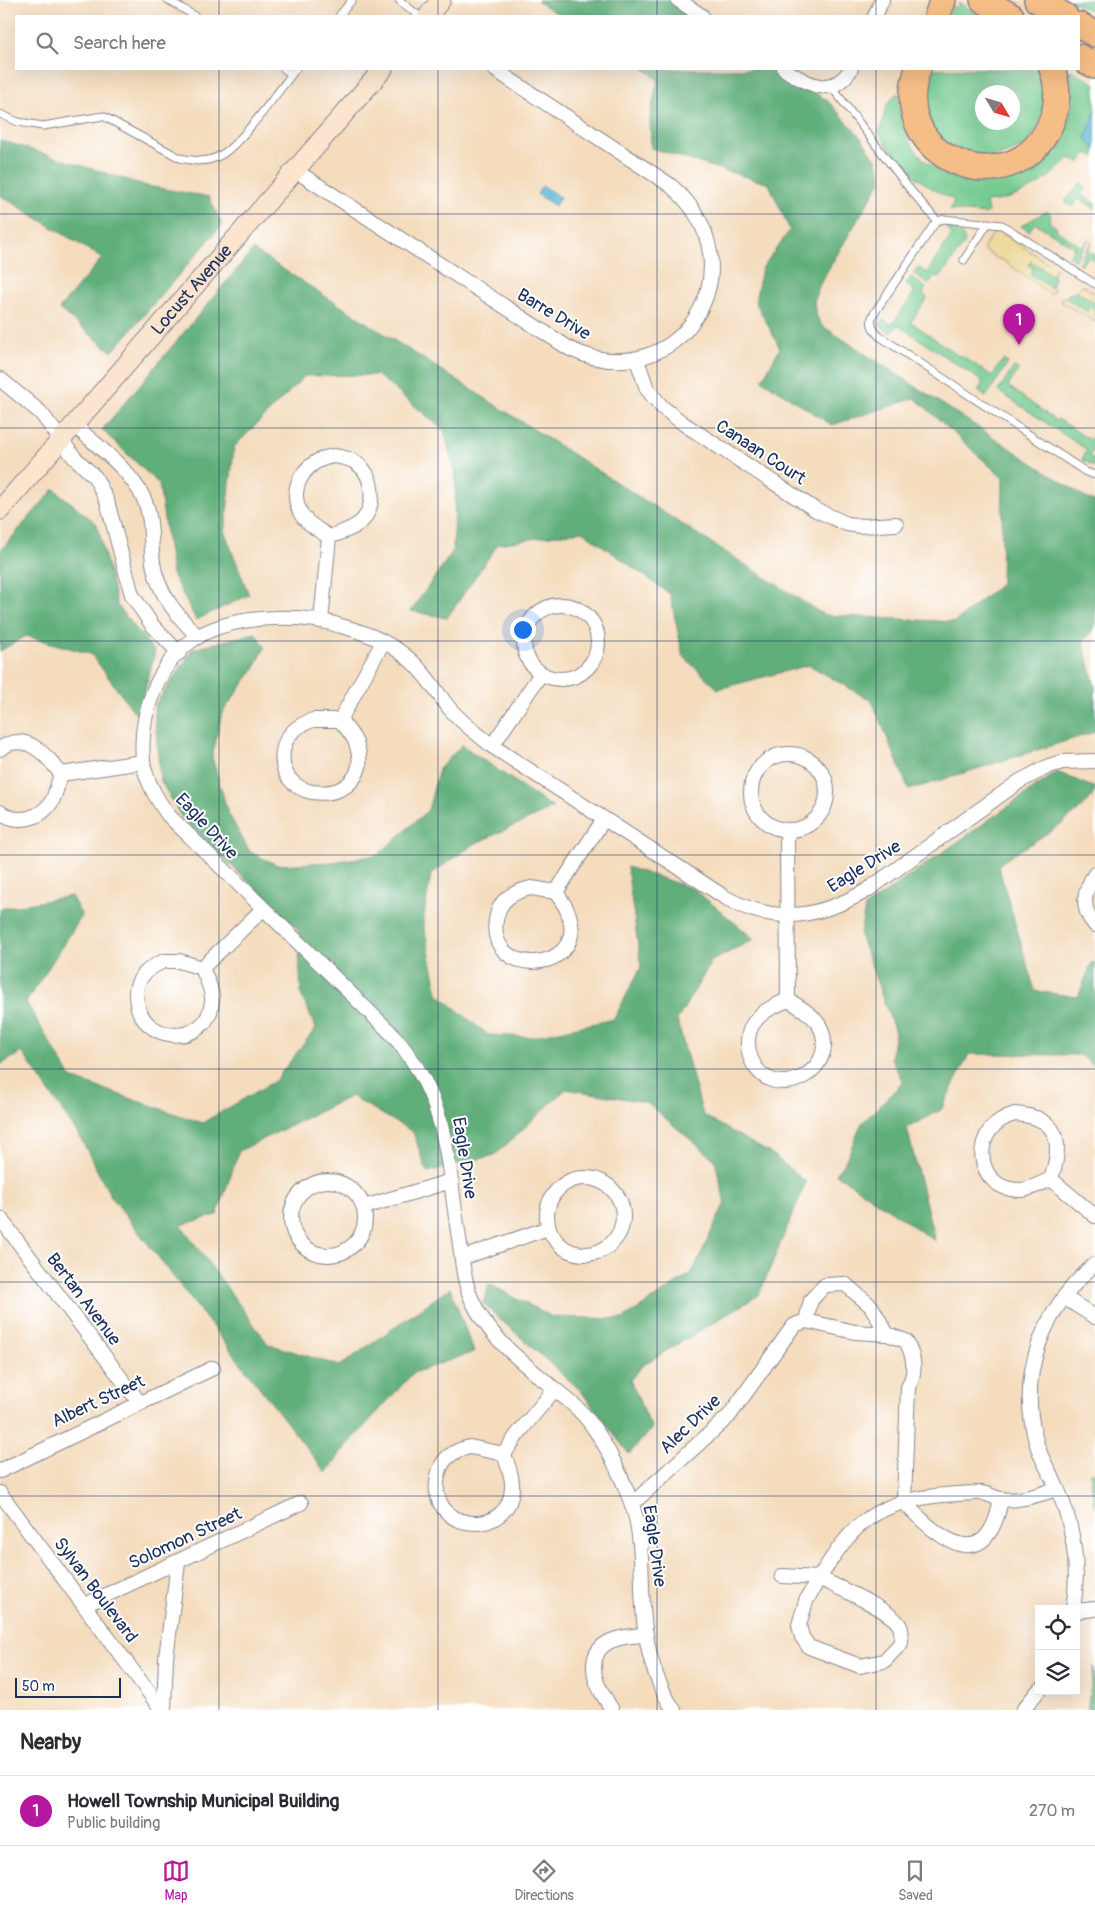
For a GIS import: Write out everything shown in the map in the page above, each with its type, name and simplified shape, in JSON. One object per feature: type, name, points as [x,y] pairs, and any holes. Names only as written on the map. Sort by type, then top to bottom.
[{"type":"highway","points":[[937,15],[942,0]]},
{"type":"highway","points":[[983,0],[1009,15]]},
{"type":"highway","points":[[1037,0],[1063,15]]},
{"type":"highway","points":[[1080,25],[1095,34]]},
{"type":"highway","points":[[1080,58],[1095,66]]},
{"type":"highway","points":[[918,70],[912,101],[916,119],[927,141],[939,153],[958,164],[989,168],[1004,166],[1026,155],[1048,131],[1056,104],[1056,83],[1052,70]]},
{"type":"street","points":[[429,15],[441,0]]},
{"type":"street","points":[[678,0],[700,15]]},
{"type":"street","points":[[875,15],[882,0]]},
{"type":"street","name":"Locust Avenue","points":[[0,510],[382,70]]},
{"type":"street","name":"Barre Drive","points":[[296,171],[570,350],[604,360],[637,360],[667,346],[693,322],[704,303],[710,282],[712,260],[708,237],[701,221],[681,194],[670,185],[496,70]]},
{"type":"street","points":[[786,70],[816,86],[832,86],[846,77],[850,70]]},
{"type":"street","name":"Canaan Court","points":[[637,360],[647,389],[670,414],[816,510],[847,524],[861,526],[896,524]]},
{"type":"street","points":[[0,379],[41,413],[74,457],[99,483],[107,501],[129,586],[137,605],[152,625],[179,653]]},
{"type":"street","points":[[73,424],[124,470],[138,488],[148,510],[152,532],[153,561],[160,589],[177,614],[198,637]]},
{"type":"street","points":[[334,456],[347,458],[359,464],[367,474],[372,493],[372,502],[360,522],[351,529],[329,537],[305,519],[299,511],[296,489],[306,469],[323,458],[334,456]]},
{"type":"street","points":[[321,621],[329,537]]},
{"type":"street","points":[[564,605],[576,608],[588,616],[595,627],[598,652],[594,662],[580,675],[571,679],[564,680],[540,675],[526,656],[523,641],[530,620],[547,607],[564,605]]},
{"type":"street","name":"Eagle Drive","points":[[674,1710],[656,1673],[646,1635],[641,1551],[632,1504],[611,1457],[586,1419],[497,1338],[481,1317],[468,1290],[438,1110],[427,1082],[411,1057],[390,1032],[168,815],[151,786],[143,762],[144,721],[156,684],[179,653],[198,637],[234,622],[254,618],[321,621],[342,626],[383,642],[408,658],[426,676],[460,720],[492,746],[604,820],[744,908],[766,914],[788,916],[810,914],[836,907],[859,895],[1035,772],[1062,762],[1095,761]]},
{"type":"street","points":[[340,720],[383,642]]},
{"type":"street","points":[[492,746],[540,675]]},
{"type":"street","points":[[313,720],[340,720],[357,744],[358,768],[352,779],[340,790],[329,794],[316,793],[301,788],[293,782],[285,770],[282,756],[287,738],[301,724],[313,720]]},
{"type":"street","points":[[0,749],[15,742],[37,747],[61,774]]},
{"type":"street","points":[[782,755],[796,756],[810,762],[825,776],[828,790],[827,800],[816,818],[807,825],[787,832],[765,821],[758,815],[750,795],[753,779],[762,766],[773,758],[782,755]]},
{"type":"street","points":[[61,774],[143,762]]},
{"type":"street","points":[[0,812],[20,819],[37,815],[52,800],[61,774]]},
{"type":"street","points":[[556,892],[604,820]]},
{"type":"street","points":[[787,832],[788,1000]]},
{"type":"street","points":[[1095,874],[1088,884],[1085,896],[1087,911],[1095,924]]},
{"type":"street","points":[[531,888],[556,892],[569,913],[571,920],[569,939],[564,950],[559,955],[544,962],[529,964],[512,957],[500,945],[496,935],[495,923],[498,909],[519,891],[531,888]]},
{"type":"street","points":[[202,968],[263,909]]},
{"type":"street","points":[[175,960],[202,968],[212,993],[212,1001],[204,1022],[196,1029],[176,1035],[166,1034],[152,1028],[142,1018],[136,1006],[136,990],[144,973],[164,961],[175,960]]},
{"type":"street","points":[[788,1000],[816,1019],[824,1040],[823,1052],[816,1066],[807,1075],[798,1079],[782,1081],[769,1079],[760,1072],[751,1060],[747,1045],[749,1031],[764,1012],[788,1000]]},
{"type":"street","points":[[1015,1114],[1038,1118],[1045,1122],[1053,1131],[1059,1154],[1051,1179],[1019,1190],[1002,1186],[993,1179],[982,1157],[983,1141],[990,1130],[1005,1117],[1015,1114]]},
{"type":"street","points":[[579,1177],[600,1181],[616,1194],[621,1204],[622,1217],[615,1239],[600,1251],[582,1254],[568,1250],[555,1241],[548,1228],[549,1205],[554,1194],[562,1185],[572,1179],[579,1177]]},
{"type":"street","points":[[1051,1179],[1095,1216]]},
{"type":"street","points":[[333,1180],[344,1183],[351,1188],[364,1207],[364,1229],[357,1242],[342,1253],[329,1255],[315,1252],[296,1238],[292,1222],[293,1206],[300,1192],[313,1182],[333,1180]]},
{"type":"street","points":[[364,1207],[451,1181]]},
{"type":"street","name":"Bertan Avenue","points":[[0,1218],[139,1402]]},
{"type":"street","points":[[462,1258],[548,1228]]},
{"type":"street","points":[[1073,1605],[1076,1579],[1075,1550],[1070,1524],[1058,1489],[1036,1441],[1030,1414],[1029,1390],[1033,1361],[1043,1330],[1064,1297],[1095,1264]]},
{"type":"street","points":[[887,1334],[871,1306],[845,1284],[825,1285],[811,1300],[806,1321],[855,1332],[887,1334],[906,1341],[914,1364],[914,1378],[908,1387],[904,1502],[927,1526],[964,1546],[975,1545],[986,1539],[997,1521],[1001,1499]]},
{"type":"street","points":[[1064,1297],[1095,1317]]},
{"type":"street","name":"Alec Drive","points":[[632,1504],[728,1416],[792,1328],[806,1321]]},
{"type":"street","name":"Albert Street","points":[[0,1471],[139,1402],[213,1368]]},
{"type":"street","points":[[504,1454],[554,1390]]},
{"type":"street","points":[[470,1447],[479,1447],[504,1454],[513,1485],[510,1498],[497,1517],[478,1523],[467,1523],[445,1512],[436,1491],[437,1479],[443,1462],[449,1456],[461,1449],[470,1447]]},
{"type":"street","points":[[782,1576],[820,1578],[888,1614],[901,1628],[901,1643],[884,1661],[860,1666],[809,1647],[802,1637],[799,1625],[806,1601],[820,1578],[833,1556],[863,1522],[875,1514],[904,1502],[982,1492],[1001,1499],[1026,1498],[1058,1489]]},
{"type":"street","name":"Sylvan Boulevard","points":[[0,1493],[163,1710]]},
{"type":"street","name":"Solomon Street","points":[[85,1605],[178,1563],[302,1503]]},
{"type":"street","name":"Sylvan Boulevard","points":[[163,1710],[166,1658],[178,1563]]},
{"type":"street","points":[[1080,1611],[1095,1610]]},
{"type":"street","points":[[612,1710],[594,1675],[594,1662],[599,1651],[613,1638],[646,1635]]},
{"type":"street","points":[[1031,1708],[1037,1695]]},
{"type":"lane","points":[[168,0],[194,15]]},
{"type":"lane","points":[[340,15],[352,0]]},
{"type":"lane","points":[[399,0],[417,15]]},
{"type":"lane","points":[[0,114],[18,122],[43,126],[104,116],[180,158],[194,161],[208,160],[229,150],[294,71]]},
{"type":"lane","points":[[832,86],[908,187],[937,221]]},
{"type":"lane","points":[[1095,284],[1002,225],[956,218],[937,221],[873,315],[871,322],[874,331],[1086,472],[1095,475]]},
{"type":"lane","points":[[964,260],[988,223]]},
{"type":"green space","points":[[539,0],[670,0],[692,15],[559,15],[538,2]]},
{"type":"green space","points":[[1069,0],[1091,0],[1095,9],[1093,12]]},
{"type":"green space","points":[[959,3],[979,15],[948,15],[952,6],[957,8]]},
{"type":"green space","points":[[645,70],[775,70],[827,100],[859,135],[876,159],[882,179],[822,280],[814,302],[818,318],[821,325],[1088,499],[1095,501],[1095,627],[1083,641],[1095,687],[1095,732],[909,790],[872,701],[809,665],[718,689],[683,656],[670,594],[582,531],[498,544],[447,618],[411,611],[453,551],[456,479],[444,430],[377,375],[305,376],[234,447],[225,533],[249,595],[196,620],[172,574],[159,484],[102,430],[253,250],[824,615],[955,622],[1001,584],[1003,478],[915,398],[832,425],[762,380],[780,348],[755,301],[762,268],[790,230],[769,184],[651,148],[650,118],[658,79]]},
{"type":"green space","points":[[927,70],[1042,70],[1049,103],[1028,145],[981,162],[933,135],[922,84]]},
{"type":"green space","points":[[1069,71],[1073,71],[1095,84],[1095,157],[1087,153],[1079,163],[1069,158],[1042,182],[1021,194],[998,201],[986,202],[988,212],[985,214],[950,210],[954,200],[929,187],[911,173],[895,156],[879,133],[887,105],[897,93],[899,95],[903,127],[918,153],[939,171],[965,180],[994,182],[1021,175],[1046,158],[1064,131],[1072,100]]},
{"type":"green space","points":[[0,140],[147,186],[209,197],[222,225],[112,352],[59,309],[102,258],[0,195]]},
{"type":"green space","points":[[1081,183],[1086,186],[1081,195],[1095,203],[1095,209],[1079,198],[1073,207],[1066,203],[1066,200]]},
{"type":"green space","points":[[1047,211],[1051,214],[1049,222],[1057,228],[1056,230],[1082,247],[1089,239],[1074,261],[1069,257],[1074,247],[1035,223],[1029,231],[1021,226]]},
{"type":"green space","points":[[945,226],[958,230],[965,242],[940,278],[933,277],[929,284],[913,273],[918,267],[927,273],[952,234]]},
{"type":"green space","points":[[1092,241],[1088,251],[1095,255],[1095,261],[1089,257],[1081,265],[1078,263]]},
{"type":"green space","points":[[1031,261],[1054,276],[1051,288],[1030,274],[1028,266]]},
{"type":"green space","points":[[911,277],[926,288],[923,293],[927,298],[911,322],[960,357],[961,355],[992,376],[1003,360],[1008,363],[986,397],[978,391],[983,382],[898,325],[890,333],[881,326],[881,322],[884,320],[892,325],[915,291],[906,284]]},
{"type":"green space","points":[[1075,290],[1095,303],[1095,310],[1090,307],[1087,312],[1066,298],[1069,293],[1072,294]]},
{"type":"green space","points":[[1014,367],[1019,370],[1008,386],[1056,421],[1058,419],[1090,440],[1095,432],[1095,447],[1089,456],[1095,460],[1095,467],[1082,459],[1087,450],[998,391]]},
{"type":"green space","points":[[54,489],[97,524],[117,605],[155,652],[138,717],[91,654],[26,636],[0,651],[0,551]]},
{"type":"green space","points":[[255,633],[265,647],[254,669],[222,713],[212,757],[228,813],[250,852],[277,865],[332,862],[378,855],[428,810],[439,769],[462,745],[553,808],[476,843],[431,874],[423,922],[438,994],[488,1035],[532,1037],[614,1019],[641,967],[627,867],[694,889],[754,939],[712,961],[677,1020],[703,1115],[773,1155],[806,1182],[759,1295],[643,1365],[630,1380],[652,1429],[629,1454],[580,1390],[483,1304],[489,1284],[552,1317],[623,1319],[692,1273],[725,1203],[715,1160],[646,1102],[566,1089],[495,1155],[427,1172],[413,1132],[351,1096],[239,1151],[217,1215],[181,1225],[268,1344],[340,1366],[450,1288],[474,1352],[413,1373],[344,1449],[326,1473],[110,1195],[80,1137],[22,1052],[0,1065],[0,909],[71,896],[82,916],[26,1002],[71,1078],[202,1123],[275,1081],[316,1028],[301,995],[298,930],[183,819],[160,780],[154,706],[193,649]]},
{"type":"green space","points":[[1057,772],[1095,788],[1092,797],[1069,818],[998,865],[1035,991],[1078,997],[1092,962],[1095,963],[1095,1066],[1080,1055],[969,1054],[941,1110],[907,1128],[935,1241],[836,1174],[845,1162],[862,1123],[903,1082],[891,1058],[895,1032],[860,935],[865,907]]},
{"type":"green space","points":[[1090,1472],[1095,1472],[1095,1507],[1094,1507]]},
{"type":"green space","points":[[1094,1667],[1095,1710],[1087,1710]]},
{"type":"sand","points":[[995,231],[1002,233],[1056,268],[1052,275],[1031,261],[1028,265],[1033,269],[1030,274],[1054,290],[1051,295],[1000,258],[999,260],[983,249]]},
{"type":"sand","points":[[1082,285],[1095,293],[1095,303],[1077,291]]},
{"type":"sand","points":[[1063,296],[1087,312],[1090,307],[1095,310],[1095,322],[1060,301]]},
{"type":"water","points":[[1095,112],[1095,150],[1086,138]]},
{"type":"water","points":[[542,186],[560,197],[555,206],[537,194]]},
{"type":"place","name":"Howell Township Municipal Building","points":[[1019,345]]}]
